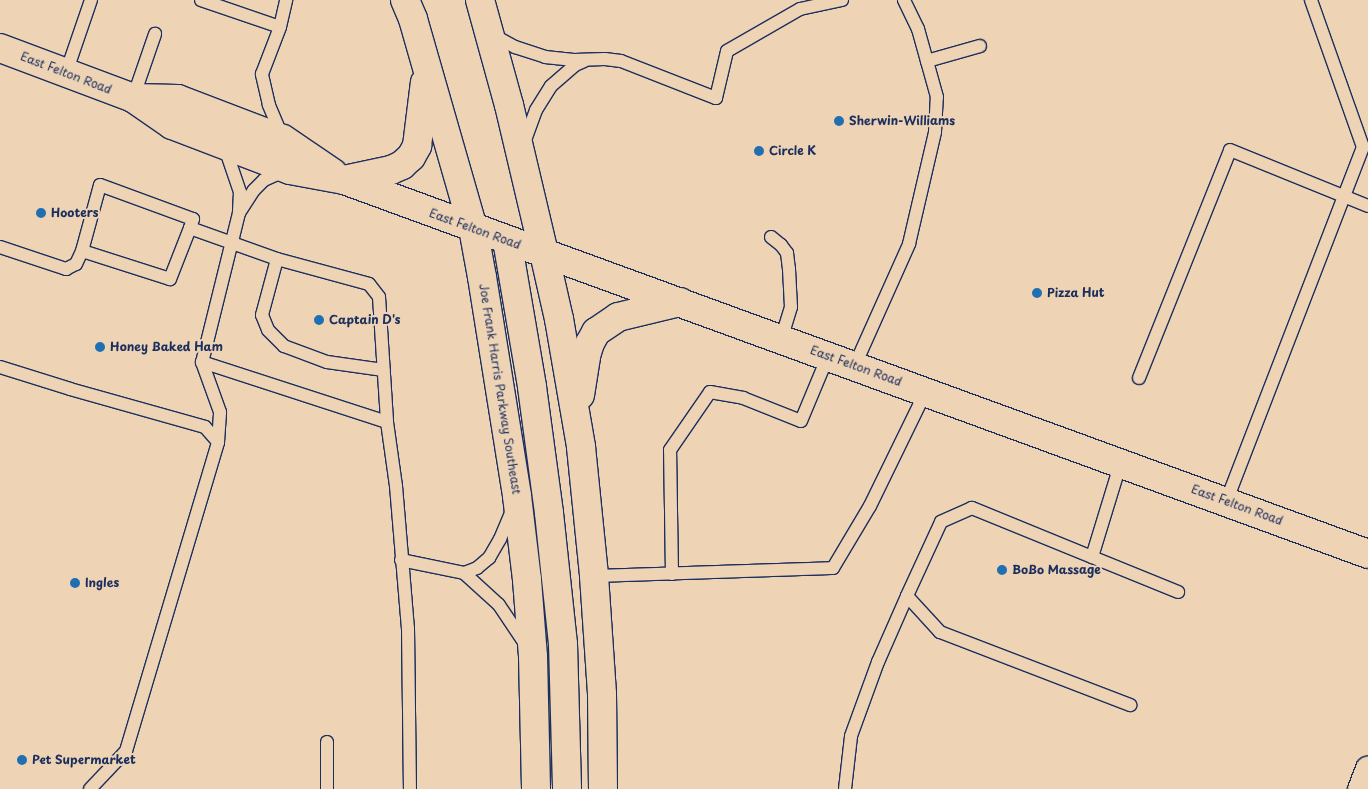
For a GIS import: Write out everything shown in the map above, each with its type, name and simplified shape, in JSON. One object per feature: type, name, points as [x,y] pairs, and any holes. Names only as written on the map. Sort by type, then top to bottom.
[{"type":"main road","name":"Joe Frank Harris Parkway Southeast","points":[[405,0],[413,20],[473,228],[517,496],[533,656],[536,789]]},
{"type":"main road","points":[[480,0],[521,155],[544,253],[559,319],[576,421],[594,576],[602,694],[603,789]]},
{"type":"main road","name":"East Felton Road","points":[[0,48],[133,98],[172,125],[290,170],[344,180],[1121,462],[1368,554]]},
{"type":"main road","points":[[344,180],[391,170],[402,165],[411,156],[417,146],[427,68]]},
{"type":"main road","name":"East Felton Road","points":[[133,98],[178,99],[283,139],[344,180]]},
{"type":"main road","points":[[507,240],[532,387],[549,513],[562,644],[567,789]]},
{"type":"main road","points":[[576,421],[586,356],[590,342],[596,332],[618,317],[680,302]]},
{"type":"street","points":[[1360,789],[1368,768]]},
{"type":"lane","points":[[66,73],[90,0]]},
{"type":"lane","points":[[201,0],[280,27]]},
{"type":"lane","points":[[283,139],[269,105],[262,74],[280,27],[286,0]]},
{"type":"lane","points":[[489,32],[515,47],[545,57],[586,60],[605,58],[621,61],[716,98],[727,51],[800,10],[842,0]]},
{"type":"lane","points":[[855,366],[909,244],[935,132],[937,97],[918,29],[904,0]]},
{"type":"lane","points":[[1226,502],[1363,147],[1311,0]]},
{"type":"lane","points":[[133,98],[155,34]]},
{"type":"lane","points":[[927,61],[980,46]]},
{"type":"lane","points":[[521,155],[531,121],[542,98],[559,78],[586,60]]},
{"type":"lane","points":[[224,144],[240,192],[240,212]]},
{"type":"lane","points":[[1139,378],[1230,150],[1368,206]]},
{"type":"lane","points":[[90,789],[126,751],[218,442],[220,412],[202,362],[230,242],[240,212],[254,190],[264,180],[290,170]]},
{"type":"lane","points":[[0,247],[66,269],[76,264],[82,251],[100,185],[192,220],[170,279],[82,251]]},
{"type":"lane","points":[[190,228],[277,258],[369,284],[379,297],[387,422],[396,486],[408,628],[410,789]]},
{"type":"lane","points":[[771,237],[781,245],[787,254],[789,269],[791,307],[781,339]]},
{"type":"lane","points":[[277,258],[262,315],[268,330],[284,346],[327,362],[383,370]]},
{"type":"lane","points":[[672,574],[670,450],[710,392],[743,398],[801,421],[828,356]]},
{"type":"lane","points":[[202,362],[387,422]]},
{"type":"lane","points":[[0,366],[70,389],[206,427],[218,442]]},
{"type":"lane","points":[[594,576],[833,568],[870,506],[926,391]]},
{"type":"lane","points":[[1092,557],[1121,462]]},
{"type":"lane","points":[[464,573],[477,568],[489,558],[500,539],[517,496]]},
{"type":"lane","points":[[845,789],[851,736],[878,662],[941,522],[972,508],[1178,592]]},
{"type":"lane","points":[[401,560],[464,573],[499,605],[533,656]]},
{"type":"lane","points":[[907,596],[940,632],[1130,705]]},
{"type":"lane","points":[[327,742],[327,789]]},
{"type":"place","name":"Sherwin-Williams","points":[[839,121]]},
{"type":"place","name":"Circle K","points":[[759,151]]},
{"type":"place","name":"Hooters","points":[[41,213]]},
{"type":"place","name":"Pizza Hut","points":[[1037,293]]},
{"type":"place","name":"Captain D's","points":[[319,320]]},
{"type":"place","name":"Honey Baked Ham","points":[[100,347]]},
{"type":"place","name":"BoBo Massage","points":[[1002,570]]},
{"type":"place","name":"Ingles","points":[[75,583]]},
{"type":"place","name":"Pet Supermarket","points":[[22,760]]}]
